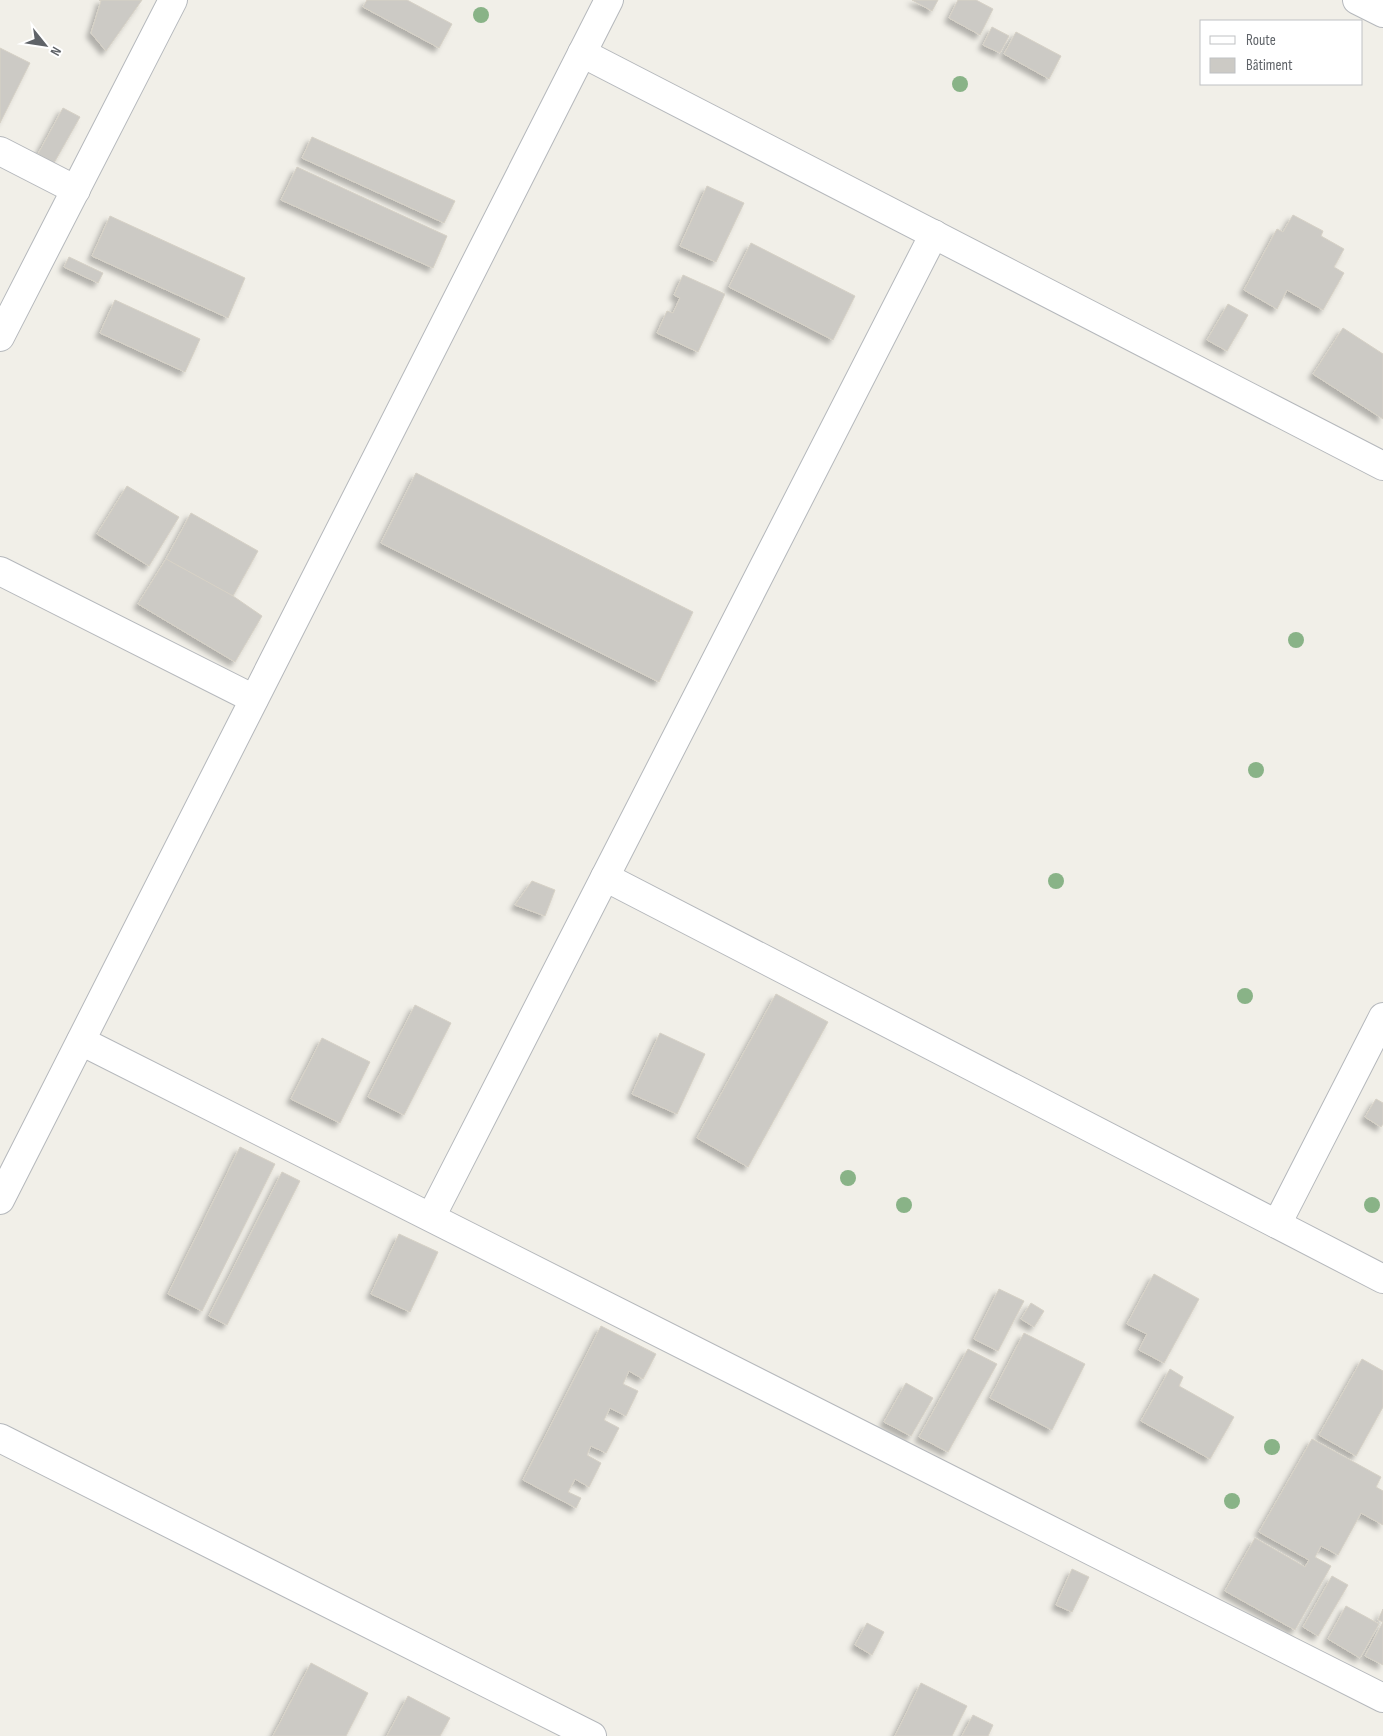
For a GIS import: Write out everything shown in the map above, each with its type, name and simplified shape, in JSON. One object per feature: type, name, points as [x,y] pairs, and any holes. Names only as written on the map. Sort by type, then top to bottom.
[{"type":"street","points":[[0,337],[173,0]]},
{"type":"street","points":[[0,1200],[609,0]]},
{"type":"street","points":[[1357,0],[1383,13]]},
{"type":"street","points":[[582,53],[1383,466]]},
{"type":"street","points":[[0,151],[76,190]]},
{"type":"street","points":[[431,1217],[934,234]]},
{"type":"street","points":[[0,571],[254,699]]},
{"type":"street","points":[[604,877],[1383,1279]]},
{"type":"street","points":[[1276,1224],[1383,1017]]},
{"type":"street","points":[[81,1041],[1383,1698]]},
{"type":"street","points":[[0,1438],[592,1736]]},
{"type":"building","points":[[99,0],[142,0],[106,51],[91,33],[101,1]]},
{"type":"building","points":[[367,0],[407,0],[452,24],[439,48],[363,7]]},
{"type":"building","points":[[912,0],[938,0],[932,11]]},
{"type":"building","points":[[958,0],[976,0],[993,9],[980,35],[949,18]]},
{"type":"building","points":[[992,27],[1009,36],[1000,53],[983,45]]},
{"type":"building","points":[[1016,32],[1061,56],[1049,79],[1004,54]]},
{"type":"building","points":[[0,48],[30,63],[0,123]]},
{"type":"building","points":[[63,108],[80,117],[54,163],[38,154]]},
{"type":"building","points":[[312,137],[455,201],[444,223],[302,158]]},
{"type":"building","points":[[297,167],[447,236],[433,268],[281,200]]},
{"type":"building","points":[[707,186],[744,203],[716,262],[680,246]]},
{"type":"building","points":[[1293,215],[1323,231],[1321,236],[1344,249],[1334,267],[1344,273],[1323,310],[1287,290],[1277,309],[1244,290],[1277,229],[1283,232]]},
{"type":"building","points":[[110,216],[245,278],[228,318],[92,256]]},
{"type":"building","points":[[751,243],[855,296],[833,340],[729,287]]},
{"type":"building","points":[[69,257],[103,273],[98,283],[64,267]]},
{"type":"building","points":[[683,275],[725,294],[698,352],[657,333],[667,311],[673,313],[680,298],[674,295]]},
{"type":"building","points":[[115,300],[200,339],[185,372],[100,333]]},
{"type":"building","points":[[1228,304],[1248,315],[1227,351],[1207,340]]},
{"type":"building","points":[[1343,328],[1383,354],[1383,419],[1313,374]]},
{"type":"building","points":[[416,473],[693,612],[659,682],[381,543]]},
{"type":"building","points":[[127,486],[179,517],[149,566],[97,534]]},
{"type":"building","points":[[191,513],[258,551],[233,596],[166,559]]},
{"type":"building","points":[[166,559],[233,596],[262,616],[235,662],[138,604]]},
{"type":"building","points":[[532,881],[555,890],[545,916],[515,905]]},
{"type":"building","points":[[776,994],[828,1022],[748,1167],[697,1138]]},
{"type":"building","points":[[415,1005],[451,1023],[404,1115],[368,1097]]},
{"type":"building","points":[[660,1033],[705,1054],[677,1114],[632,1094]]},
{"type":"building","points":[[322,1038],[370,1062],[340,1123],[291,1099]]},
{"type":"building","points":[[1376,1099],[1383,1103],[1383,1124],[1381,1127],[1365,1117]]},
{"type":"building","points":[[240,1147],[275,1164],[202,1311],[168,1294]]},
{"type":"building","points":[[282,1172],[300,1181],[227,1325],[209,1316]]},
{"type":"building","points":[[399,1234],[438,1252],[410,1312],[371,1294]]},
{"type":"building","points":[[1154,1274],[1199,1299],[1164,1363],[1139,1350],[1147,1334],[1127,1324]]},
{"type":"building","points":[[999,1289],[1024,1301],[998,1351],[974,1339]]},
{"type":"building","points":[[1031,1303],[1044,1311],[1034,1327],[1021,1319]]},
{"type":"building","points":[[601,1326],[656,1354],[643,1379],[629,1371],[623,1384],[638,1391],[626,1416],[610,1408],[604,1420],[619,1428],[606,1453],[591,1446],[587,1455],[601,1463],[589,1487],[575,1479],[568,1492],[581,1498],[576,1508],[523,1480]]},
{"type":"building","points":[[1024,1333],[1085,1364],[1052,1430],[990,1398]]},
{"type":"building","points":[[968,1349],[997,1364],[948,1452],[919,1437]]},
{"type":"building","points":[[1362,1359],[1383,1371],[1383,1407],[1356,1456],[1319,1435]]},
{"type":"building","points":[[1170,1369],[1183,1377],[1179,1386],[1234,1417],[1210,1459],[1141,1421]]},
{"type":"building","points":[[906,1383],[933,1398],[911,1436],[884,1422]]},
{"type":"building","points":[[1312,1439],[1381,1477],[1376,1487],[1383,1491],[1383,1525],[1361,1513],[1338,1555],[1321,1546],[1315,1557],[1331,1566],[1295,1630],[1225,1591],[1255,1538],[1305,1567],[1309,1560],[1259,1532]]},
{"type":"building","points":[[1072,1569],[1089,1577],[1072,1612],[1056,1605]]},
{"type":"building","points":[[1332,1576],[1348,1585],[1318,1636],[1303,1627]]},
{"type":"building","points":[[1346,1606],[1379,1624],[1360,1658],[1328,1639]]},
{"type":"building","points":[[1383,1609],[1383,1622],[1378,1620]]},
{"type":"building","points":[[1383,1622],[1383,1665],[1365,1656]]},
{"type":"building","points":[[867,1623],[884,1632],[872,1655],[855,1645]]},
{"type":"building","points":[[311,1663],[368,1693],[346,1736],[273,1736]]},
{"type":"building","points":[[921,1683],[967,1706],[952,1736],[895,1736]]},
{"type":"building","points":[[408,1696],[450,1718],[440,1736],[387,1736]]},
{"type":"building","points":[[973,1715],[993,1725],[988,1736],[962,1736]]}]
